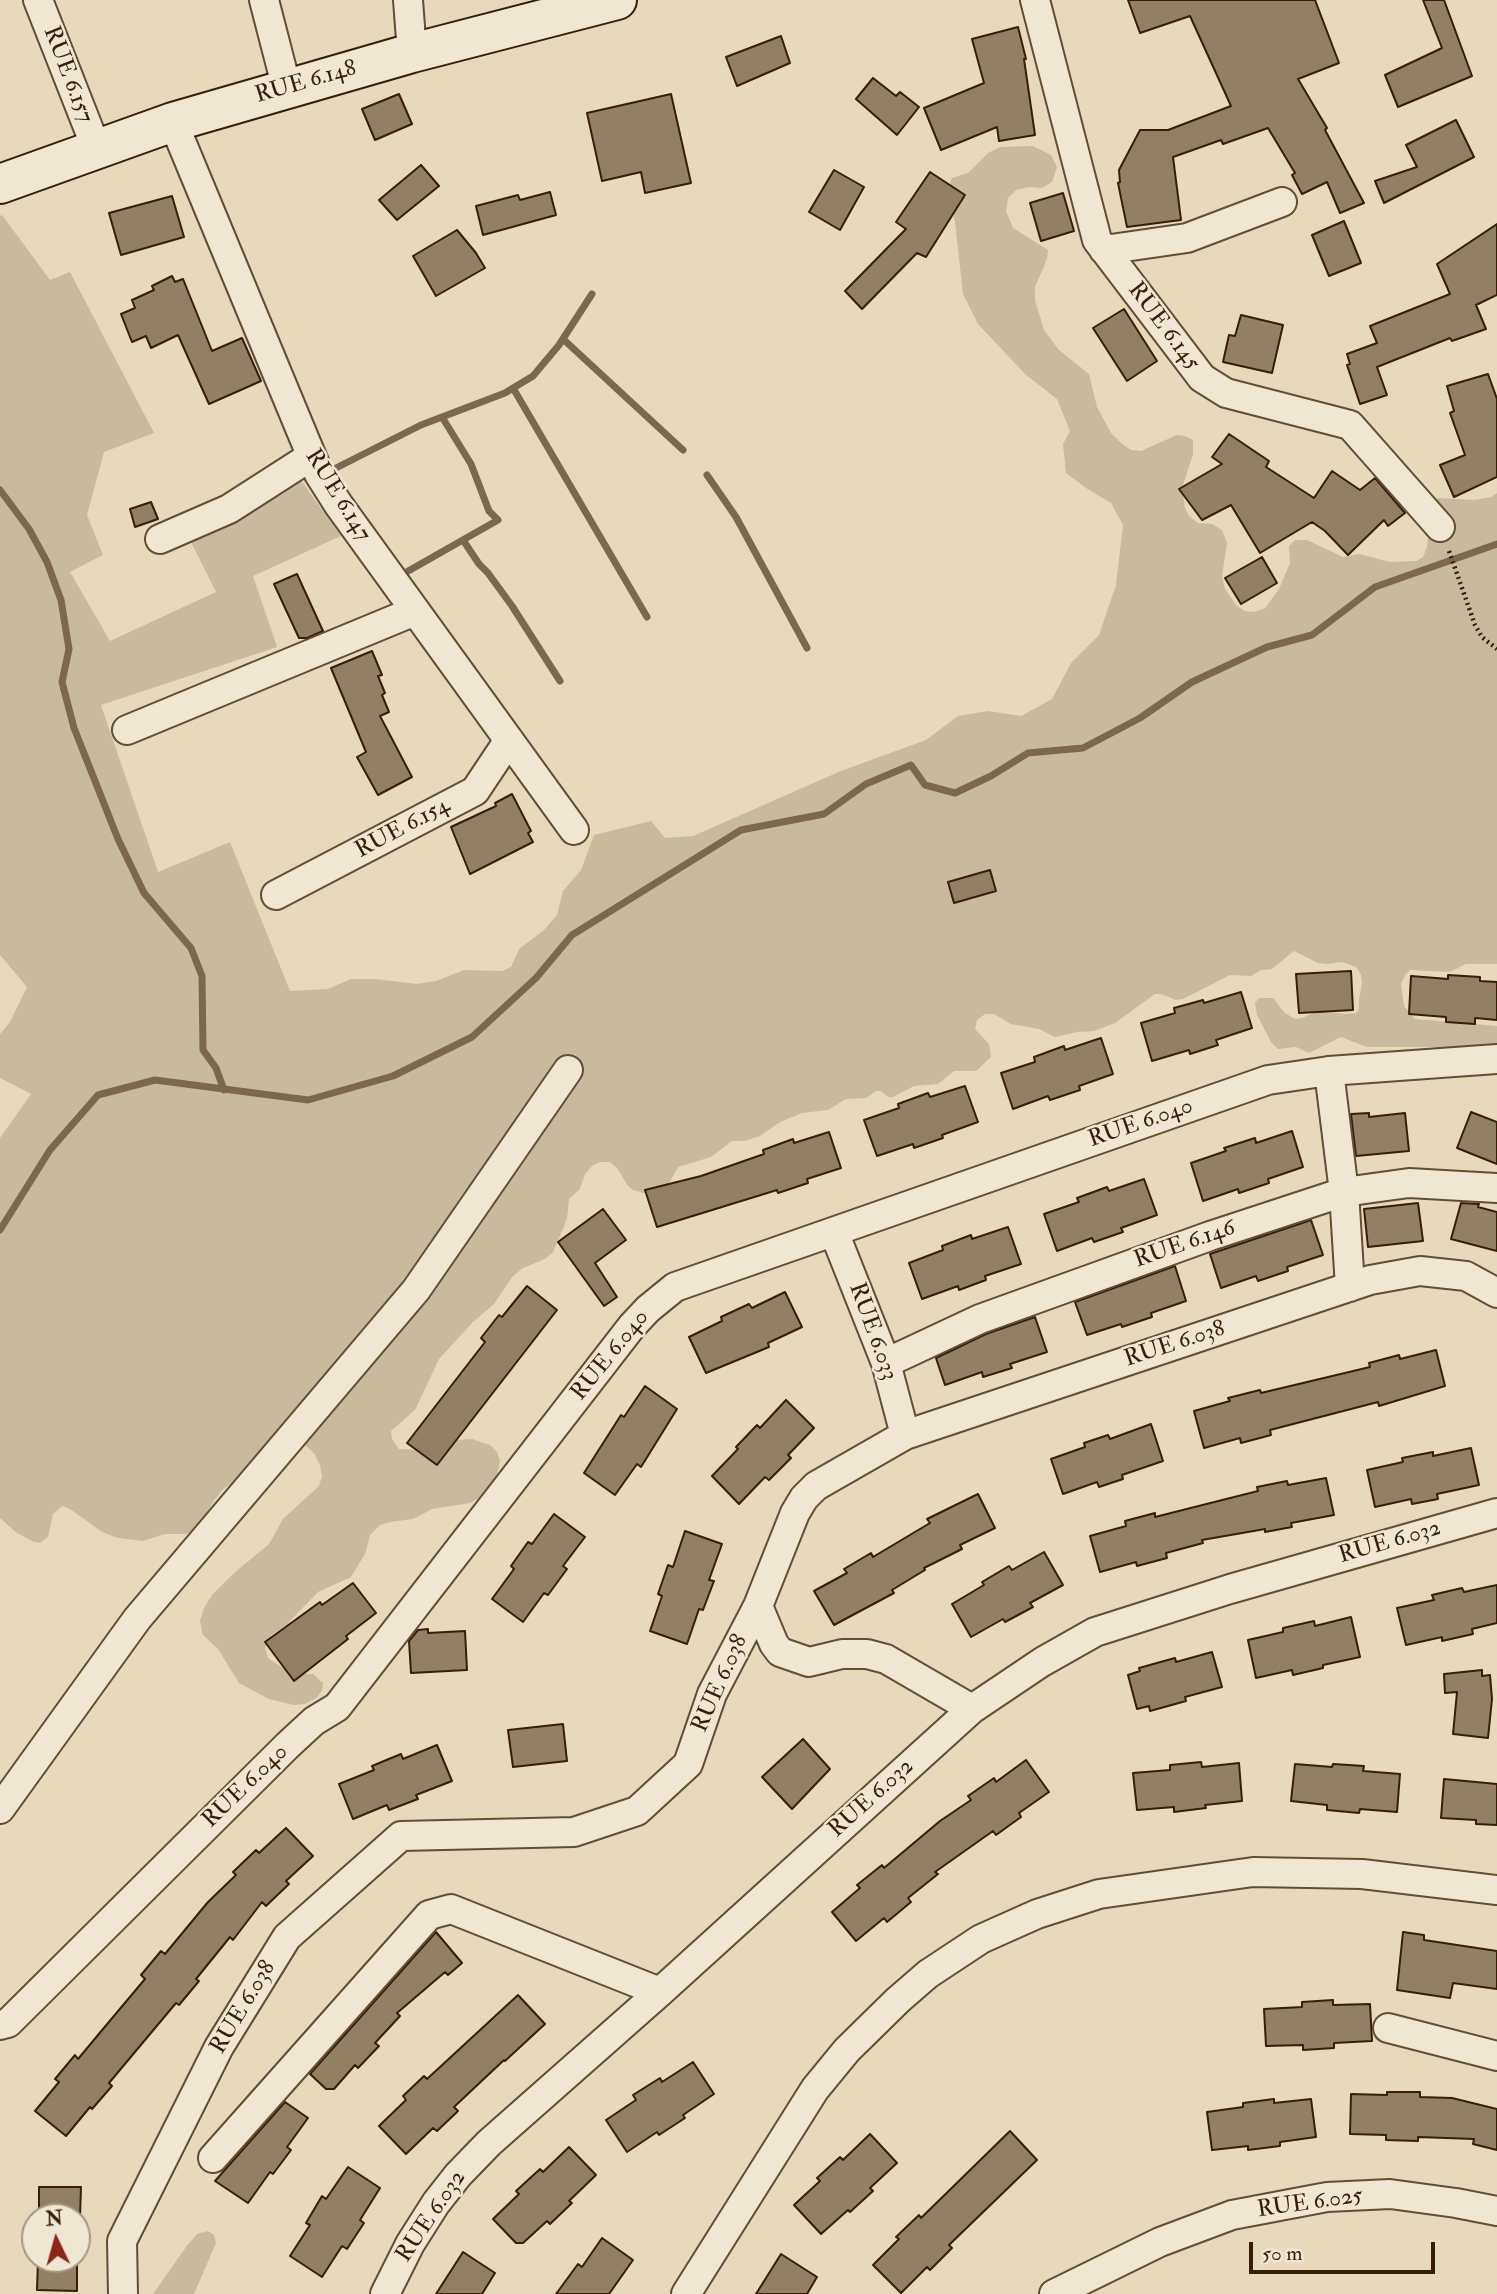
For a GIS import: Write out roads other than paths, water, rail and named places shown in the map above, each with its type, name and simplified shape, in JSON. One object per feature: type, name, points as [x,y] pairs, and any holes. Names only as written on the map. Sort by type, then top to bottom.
[{"type":"street","name":"RUE 6.157","points":[[38,0],[97,150]]},
{"type":"street","points":[[264,0],[287,89]]},
{"type":"street","points":[[408,0],[412,53]]},
{"type":"street","name":"RUE 6.148","points":[[0,184],[173,122],[412,53],[617,0]]},
{"type":"street","name":"RUE 6.145","points":[[1035,0],[1097,240],[1202,378],[1226,393],[1350,425],[1440,527]]},
{"type":"street","name":"RUE 6.147","points":[[173,122],[310,457],[338,504],[574,830]]},
{"type":"street","points":[[1104,250],[1187,238],[1282,202]]},
{"type":"street","points":[[160,538],[229,509],[310,457]]},
{"type":"street","points":[[127,730],[415,611]]},
{"type":"street","name":"RUE 6.154","points":[[276,895],[475,791],[509,740]]},
{"type":"street","name":"RUE 6.040","points":[[0,2025],[8,2023],[288,1745],[314,1721],[337,1707],[632,1326],[675,1287],[1268,1080],[1329,1071],[1497,1059]]},
{"type":"street","points":[[0,1809],[137,1619],[416,1290],[568,1070]]},
{"type":"street","points":[[1329,1071],[1344,1192],[1350,1287]]},
{"type":"street","name":"RUE 6.146","points":[[886,1363],[979,1319],[1210,1236],[1344,1192],[1409,1183],[1497,1188]]},
{"type":"street","name":"RUE 6.033","points":[[834,1232],[886,1363],[905,1435]]},
{"type":"street","name":"RUE 6.038","points":[[123,2294],[122,2241],[219,2047],[287,1937],[401,1836],[574,1832],[638,1811],[688,1764],[712,1694],[758,1606],[795,1513],[804,1498],[816,1486],[905,1435],[1370,1280],[1420,1271],[1466,1276],[1497,1293]]},
{"type":"street","name":"RUE 6.032","points":[[385,2294],[410,2244],[436,2203],[489,2143],[972,1709],[1042,1662],[1095,1632],[1230,1589],[1497,1513]]},
{"type":"street","points":[[758,1606],[780,1652],[808,1662],[842,1654],[867,1654],[886,1659],[972,1709]]},
{"type":"street","points":[[686,2294],[815,2089],[848,2050],[898,2000],[928,1975],[981,1939],[1037,1914],[1099,1894],[1253,1872],[1362,1874],[1497,1890]]},
{"type":"street","points":[[213,2158],[429,1915],[451,1909],[660,1992]]},
{"type":"street","points":[[1388,2028],[1497,2056]]},
{"type":"street","name":"RUE 6.025","points":[[1054,2294],[1160,2242],[1232,2215],[1327,2197],[1390,2194],[1497,2211]]},
{"type":"waterway","points":[[336,468],[421,425],[505,393],[533,376],[559,345],[592,294]]},
{"type":"waterway","points":[[563,339],[683,450]]},
{"type":"waterway","points":[[513,388],[647,617]]},
{"type":"waterway","points":[[403,574],[498,520],[489,511],[471,464],[442,417]]},
{"type":"waterway","points":[[707,475],[736,517],[807,648]]},
{"type":"waterway","points":[[0,490],[29,529],[47,562],[61,600],[69,649],[62,682],[74,728],[118,839],[144,893],[191,948],[202,976],[203,1050],[216,1068],[224,1090]]},
{"type":"waterway","points":[[463,540],[512,606],[560,681]]},
{"type":"waterway","points":[[0,1230],[50,1150],[98,1095],[155,1080],[308,1100],[393,1076],[472,1037],[536,978],[572,935],[741,830],[824,814],[866,784],[911,765],[925,785],[955,793],[991,776],[1028,753],[1083,748],[1140,718],[1192,682],[1267,647],[1312,635],[1375,587],[1497,544]]}]
